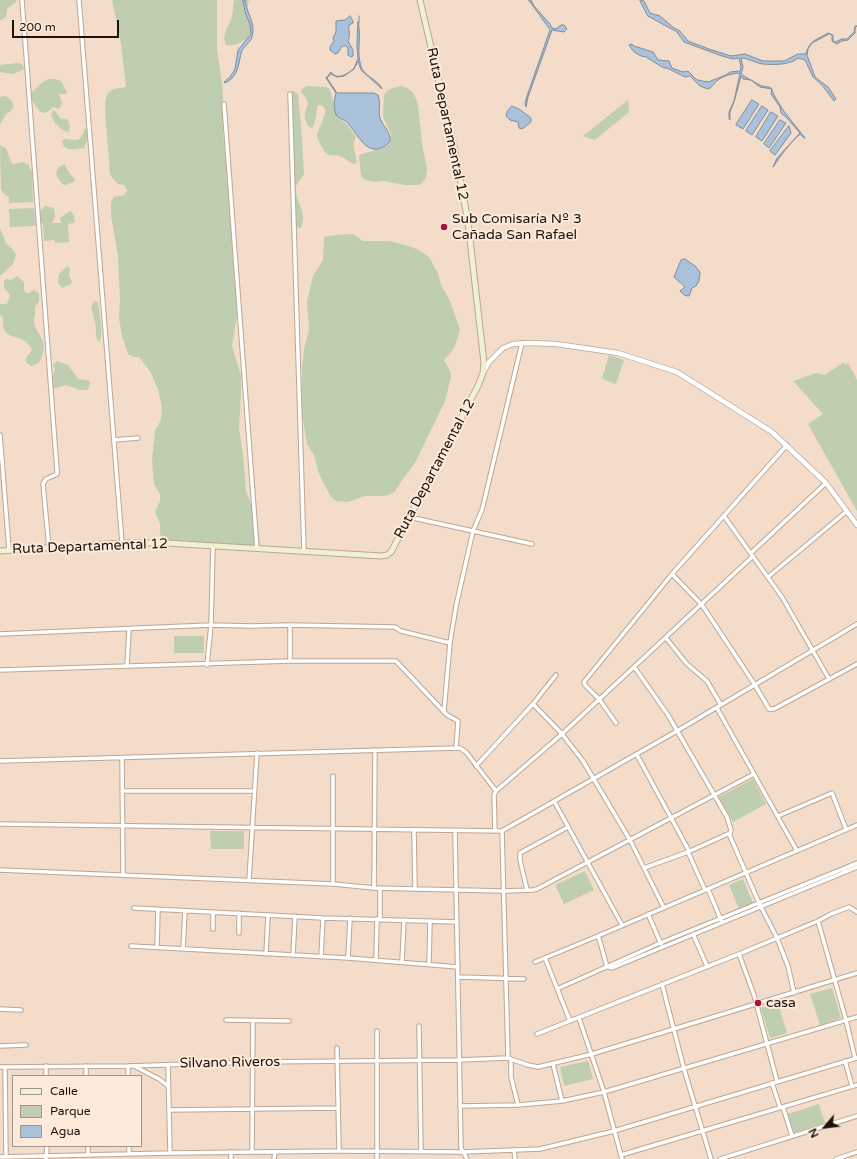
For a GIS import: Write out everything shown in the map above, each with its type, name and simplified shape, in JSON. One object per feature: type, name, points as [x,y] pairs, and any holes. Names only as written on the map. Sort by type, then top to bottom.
[{"type":"main road","name":"Ruta Departamental 12","points":[[0,551],[122,543],[159,543],[381,556],[387,555],[391,552],[478,386],[483,373],[484,363],[468,222],[454,146],[420,0]]},
{"type":"street","points":[[22,0],[57,471],[57,474],[46,479],[43,484],[49,548]]},
{"type":"street","points":[[79,0],[122,543]]},
{"type":"street","points":[[290,94],[304,552]]},
{"type":"street","points":[[224,104],[257,549]]},
{"type":"street","points":[[444,711],[450,643],[458,598],[473,531],[482,510],[522,342]]},
{"type":"street","points":[[483,373],[488,362],[503,348],[522,342],[556,344],[618,353],[632,356],[677,372],[760,424],[787,445],[826,483],[857,525]]},
{"type":"street","points":[[0,436],[9,550]]},
{"type":"street","points":[[114,440],[138,438]]},
{"type":"street","points":[[616,723],[599,699],[585,685],[584,682],[672,574],[787,445]]},
{"type":"street","points":[[495,831],[494,795],[496,790],[562,734],[635,668],[702,605],[826,483]]},
{"type":"street","points":[[768,577],[847,511]]},
{"type":"street","points":[[724,516],[782,597],[829,679]]},
{"type":"street","points":[[410,517],[532,544]]},
{"type":"street","points":[[207,665],[211,626],[213,547]]},
{"type":"street","points":[[672,574],[702,605],[771,710],[857,664]]},
{"type":"street","points":[[0,634],[290,624],[395,627],[401,631],[450,643]]},
{"type":"street","points":[[290,624],[290,661]]},
{"type":"street","points":[[0,824],[502,832],[593,778],[637,755],[857,624]]},
{"type":"street","points":[[127,666],[129,629]]},
{"type":"street","points":[[666,638],[687,664],[707,681],[722,705]]},
{"type":"street","points":[[0,670],[207,665],[290,661],[396,661],[447,715],[458,721],[456,748]]},
{"type":"street","points":[[635,668],[677,731],[730,824],[730,833],[746,873],[777,938],[788,966],[794,993]]},
{"type":"street","points":[[476,766],[533,704],[556,676]]},
{"type":"street","points":[[533,704],[562,734],[583,760],[630,840],[664,908]]},
{"type":"street","points":[[716,708],[798,851]]},
{"type":"street","points":[[0,761],[460,748],[466,752],[482,775],[496,790]]},
{"type":"street","points":[[374,888],[375,750]]},
{"type":"street","points":[[249,880],[257,753]]},
{"type":"street","points":[[637,755],[672,818],[721,921]]},
{"type":"street","points":[[122,758],[122,874]]},
{"type":"street","points":[[0,870],[333,884],[374,888],[504,891],[537,889],[754,774]]},
{"type":"street","points":[[333,776],[333,884]]},
{"type":"street","points":[[122,791],[254,791]]},
{"type":"street","points":[[778,816],[832,793],[846,829]]},
{"type":"street","points":[[554,801],[622,925]]},
{"type":"street","points":[[535,962],[857,825]]},
{"type":"street","points":[[527,890],[520,860],[520,853],[568,827]]},
{"type":"street","points":[[414,831],[415,889]]},
{"type":"street","points":[[455,831],[461,1148],[467,1159]]},
{"type":"street","points":[[502,832],[506,979],[511,1077],[518,1105]]},
{"type":"street","points":[[644,868],[730,833]]},
{"type":"street","points":[[760,905],[857,863]]},
{"type":"street","points":[[557,988],[608,967],[612,968],[661,945],[857,867]]},
{"type":"street","points":[[376,960],[380,888]]},
{"type":"street","points":[[134,908],[322,918],[457,922]]},
{"type":"street","points":[[537,1034],[739,954],[818,921],[831,914],[847,908],[852,908],[857,912]]},
{"type":"street","points":[[157,947],[158,909]]},
{"type":"street","points":[[184,949],[185,910]]},
{"type":"street","points":[[213,912],[213,929]]},
{"type":"street","points":[[239,913],[240,933]]},
{"type":"street","points":[[648,914],[661,945]]},
{"type":"street","points":[[266,954],[268,915]]},
{"type":"street","points":[[293,955],[295,916]]},
{"type":"street","points":[[322,918],[322,957]]},
{"type":"street","points":[[348,958],[350,918]]},
{"type":"street","points":[[402,962],[404,920]]},
{"type":"street","points":[[429,964],[430,921]]},
{"type":"street","points":[[0,1157],[46,1157],[129,1153],[339,1151],[463,1152],[514,1150],[548,1148],[614,1131],[856,1058],[818,921]]},
{"type":"street","points":[[692,933],[707,966]]},
{"type":"street","points":[[598,936],[608,967]]},
{"type":"street","points":[[131,946],[348,958],[458,967]]},
{"type":"street","points":[[739,954],[752,989],[777,1081]]},
{"type":"street","points":[[545,958],[570,1021]]},
{"type":"street","name":"Silvano Riveros","points":[[2,1067],[510,1059],[538,1067],[592,1054],[674,1030],[857,973]]},
{"type":"street","points":[[458,977],[524,979]]},
{"type":"street","points":[[662,984],[684,1069],[711,1159]]},
{"type":"street","points":[[0,1009],[21,1010]]},
{"type":"street","points":[[460,1106],[518,1105],[562,1101],[604,1092],[857,1017]]},
{"type":"street","points":[[579,1018],[604,1092],[621,1157],[857,1084]]},
{"type":"street","points":[[226,1020],[289,1021]]},
{"type":"street","points":[[252,1152],[253,1021]]},
{"type":"street","points":[[419,1026],[421,1151]]},
{"type":"street","points":[[377,1031],[377,1159]]},
{"type":"street","points":[[0,1046],[26,1045]]},
{"type":"street","points":[[338,1048],[339,1151]]},
{"type":"street","points":[[845,1061],[852,1086]]},
{"type":"street","points":[[553,1064],[562,1101]]},
{"type":"street","points":[[168,1065],[170,1153]]},
{"type":"street","points":[[46,1066],[46,1075]]},
{"type":"street","points":[[86,1066],[86,1075]]},
{"type":"street","points":[[128,1075],[130,1066],[146,1071],[168,1086]]},
{"type":"street","points":[[2,1067],[6,1157]]},
{"type":"street","points":[[772,1083],[792,1136]]},
{"type":"street","points":[[169,1110],[338,1108]]},
{"type":"street","points":[[720,1159],[857,1116]]},
{"type":"street","points":[[46,1157],[47,1147]]},
{"type":"street","points":[[88,1147],[88,1155]]},
{"type":"street","points":[[129,1147],[129,1153]]},
{"type":"street","points":[[514,1150],[515,1159]]},
{"type":"street","points":[[231,1152],[231,1159]]},
{"type":"street","points":[[274,1159],[275,1152]]},
{"type":"street","points":[[163,1153],[163,1159]]},
{"type":"street","points":[[836,1159],[857,1153]]},
{"type":"green space","points":[[0,0],[17,0],[7,9],[6,16],[2,20],[0,20]]},
{"type":"green space","points":[[112,0],[217,0],[217,49],[223,91],[223,134],[226,162],[229,173],[238,303],[232,346],[241,376],[239,429],[246,491],[252,507],[260,548],[164,540],[160,532],[160,523],[155,512],[160,501],[160,494],[154,484],[152,460],[155,431],[161,420],[162,407],[158,389],[150,371],[139,357],[133,357],[128,354],[122,336],[119,318],[120,300],[118,256],[111,215],[111,202],[114,197],[125,195],[127,190],[124,185],[118,184],[110,175],[105,110],[106,97],[109,92],[114,89],[126,87],[121,43]]},
{"type":"green space","points":[[234,0],[249,0],[248,12],[251,29],[247,38],[236,45],[226,45],[224,37],[232,17]]},
{"type":"green space","points":[[22,64],[24,69],[13,74],[0,72],[0,65]]},
{"type":"green space","points":[[49,79],[61,81],[67,92],[66,94],[59,94],[62,103],[59,109],[53,107],[46,113],[40,112],[30,97],[30,94],[43,82]]},
{"type":"green space","points":[[307,86],[329,88],[334,109],[338,118],[348,125],[356,137],[354,141],[354,148],[356,164],[341,157],[328,154],[321,146],[317,133],[324,118],[325,109],[323,106],[318,105],[313,126],[312,128],[309,127],[305,116],[308,104],[306,98],[301,92],[302,89]]},
{"type":"green space","points":[[401,86],[408,88],[412,92],[418,105],[422,144],[427,169],[426,178],[420,185],[405,185],[383,181],[374,182],[365,180],[361,176],[359,155],[390,144],[391,134],[383,117],[384,96],[388,90]]},
{"type":"green space","points":[[290,91],[298,94],[301,125],[304,173],[296,187],[296,192],[303,218],[301,228],[298,228],[294,224],[289,110]]},
{"type":"green space","points":[[6,96],[11,100],[14,106],[11,111],[6,114],[0,124],[0,97]]},
{"type":"green space","points":[[628,100],[629,112],[595,140],[583,136]]},
{"type":"green space","points":[[53,110],[60,118],[68,120],[70,126],[69,132],[61,129],[54,121],[51,116]]},
{"type":"green space","points":[[86,128],[88,131],[88,136],[84,149],[69,149],[64,147],[62,141],[64,139],[79,139]]},
{"type":"green space","points":[[0,145],[6,148],[12,164],[24,162],[29,165],[30,170],[32,170],[33,202],[9,203],[9,197],[4,194],[1,189]]},
{"type":"green space","points":[[64,164],[75,181],[64,185],[56,174],[60,166]]},
{"type":"green space","points":[[45,206],[54,208],[55,217],[52,223],[61,223],[60,218],[70,211],[74,215],[75,221],[68,224],[69,242],[55,243],[54,240],[44,241],[43,224],[39,221],[39,212]]},
{"type":"green space","points":[[34,208],[36,226],[10,227],[9,209]]},
{"type":"green space","points":[[0,228],[6,243],[16,255],[13,264],[0,276]]},
{"type":"green space","points":[[353,234],[363,241],[390,241],[408,246],[419,250],[429,257],[438,273],[441,285],[450,301],[460,330],[455,346],[444,360],[450,371],[451,377],[445,401],[416,461],[394,492],[383,496],[365,496],[348,502],[336,501],[331,497],[319,474],[314,455],[307,444],[302,414],[302,369],[304,349],[309,330],[307,302],[313,276],[323,260],[324,237]]},
{"type":"green space","points":[[67,266],[70,268],[69,276],[72,281],[71,284],[62,288],[58,283],[59,274]]},
{"type":"green space","points":[[17,276],[24,282],[24,291],[26,293],[34,290],[39,293],[39,302],[35,306],[34,322],[43,342],[44,351],[39,362],[31,366],[28,364],[26,359],[32,349],[23,340],[8,334],[5,331],[3,326],[3,318],[0,315],[0,304],[7,304],[10,295],[4,288],[4,281],[6,279],[12,280]]},
{"type":"green space","points":[[95,301],[98,302],[101,323],[99,342],[91,306]]},
{"type":"green space","points":[[609,355],[624,360],[616,384],[602,379]]},
{"type":"green space","points":[[57,361],[68,365],[78,379],[87,380],[90,382],[87,390],[80,390],[66,385],[52,389],[50,381],[55,370],[53,365]]},
{"type":"green space","points":[[844,362],[846,365],[848,363],[857,380],[857,511],[808,424],[823,414],[793,381],[816,373],[825,375]]},
{"type":"green space","points":[[174,636],[204,636],[204,653],[174,653]]},
{"type":"green space","points":[[753,779],[766,804],[733,822],[719,797]]},
{"type":"green space","points":[[210,831],[244,831],[244,849],[211,849]]},
{"type":"green space","points":[[585,871],[594,890],[564,904],[555,885]]},
{"type":"green space","points":[[743,879],[753,903],[739,909],[729,885]]},
{"type":"green space","points":[[832,988],[841,1018],[820,1025],[810,994]]},
{"type":"green space","points":[[778,1003],[787,1033],[770,1038],[761,1008]]},
{"type":"green space","points":[[588,1061],[593,1079],[564,1086],[560,1067]]},
{"type":"green space","points":[[819,1104],[825,1123],[794,1133],[788,1114]]},
{"type":"water","points":[[243,0],[245,0],[252,22],[252,37],[242,51],[236,73],[232,79],[225,83],[224,82],[230,77],[235,69],[238,50],[251,34],[250,24],[246,15]]},
{"type":"water","points":[[529,0],[531,0],[552,28],[556,29],[561,25],[564,25],[567,29],[564,32],[552,30],[528,97],[526,107],[525,103],[527,96],[550,30]]},
{"type":"water","points":[[640,0],[644,1],[650,13],[660,16],[680,31],[688,41],[731,56],[745,54],[763,61],[784,61],[798,54],[806,54],[808,49],[807,55],[815,77],[828,87],[836,99],[834,101],[822,85],[813,77],[805,60],[798,58],[791,62],[771,64],[741,58],[743,67],[741,74],[751,80],[743,79],[741,76],[734,102],[730,112],[730,120],[729,112],[734,101],[740,73],[723,77],[708,89],[700,86],[690,76],[685,77],[662,67],[646,57],[641,56],[634,52],[629,45],[632,44],[653,52],[658,60],[669,61],[672,68],[683,72],[688,71],[697,80],[708,82],[730,72],[740,71],[741,67],[739,58],[733,59],[722,56],[684,42],[677,32],[648,16]]},
{"type":"water","points":[[350,16],[353,21],[353,23],[349,25],[348,41],[353,50],[353,56],[351,57],[348,55],[348,48],[346,46],[342,46],[338,53],[335,54],[330,50],[336,32],[336,21],[345,20]]},
{"type":"water","points":[[358,22],[359,55],[361,66],[365,73],[382,89],[361,70],[358,61],[355,67],[358,59]]},
{"type":"water","points":[[855,26],[857,26],[855,28],[855,33],[848,40],[837,44],[832,41],[832,35],[829,34],[812,43],[828,33],[833,35],[833,41],[835,42],[842,39],[847,39],[854,32]]},
{"type":"water","points":[[331,72],[335,76],[331,74],[327,78],[337,93],[374,93],[378,95],[380,118],[388,132],[390,142],[383,147],[376,149],[371,148],[361,141],[348,123],[337,116],[334,107],[336,93],[326,78]]},
{"type":"water","points":[[350,72],[344,76],[337,77],[335,76]]},
{"type":"water","points":[[751,80],[762,86],[769,87],[771,89],[760,87]]},
{"type":"water","points":[[772,90],[783,110],[805,138],[800,134],[786,149],[773,167],[777,158],[800,133],[781,113],[780,107],[771,94]]},
{"type":"water","points":[[752,100],[759,104],[743,129],[736,125]]},
{"type":"water","points":[[512,106],[519,109],[531,118],[531,122],[522,129],[519,128],[518,122],[510,120],[506,116],[507,112]]},
{"type":"water","points":[[762,106],[768,110],[752,135],[746,131]]},
{"type":"water","points":[[771,112],[778,116],[762,141],[756,137]]},
{"type":"water","points":[[780,120],[786,123],[769,148],[764,144]]},
{"type":"water","points":[[789,126],[791,133],[775,155],[770,151]]},
{"type":"water","points":[[685,259],[695,266],[700,272],[699,281],[696,286],[692,288],[689,296],[680,291],[685,287],[674,277],[681,260]]},
{"type":"waterway","points":[[359,16],[359,23]]},
{"type":"place","name":"Sub Comisaría Nº 3 Cañada San Rafael","points":[[444,227]]},
{"type":"place","name":"casa","points":[[758,1003]]}]
